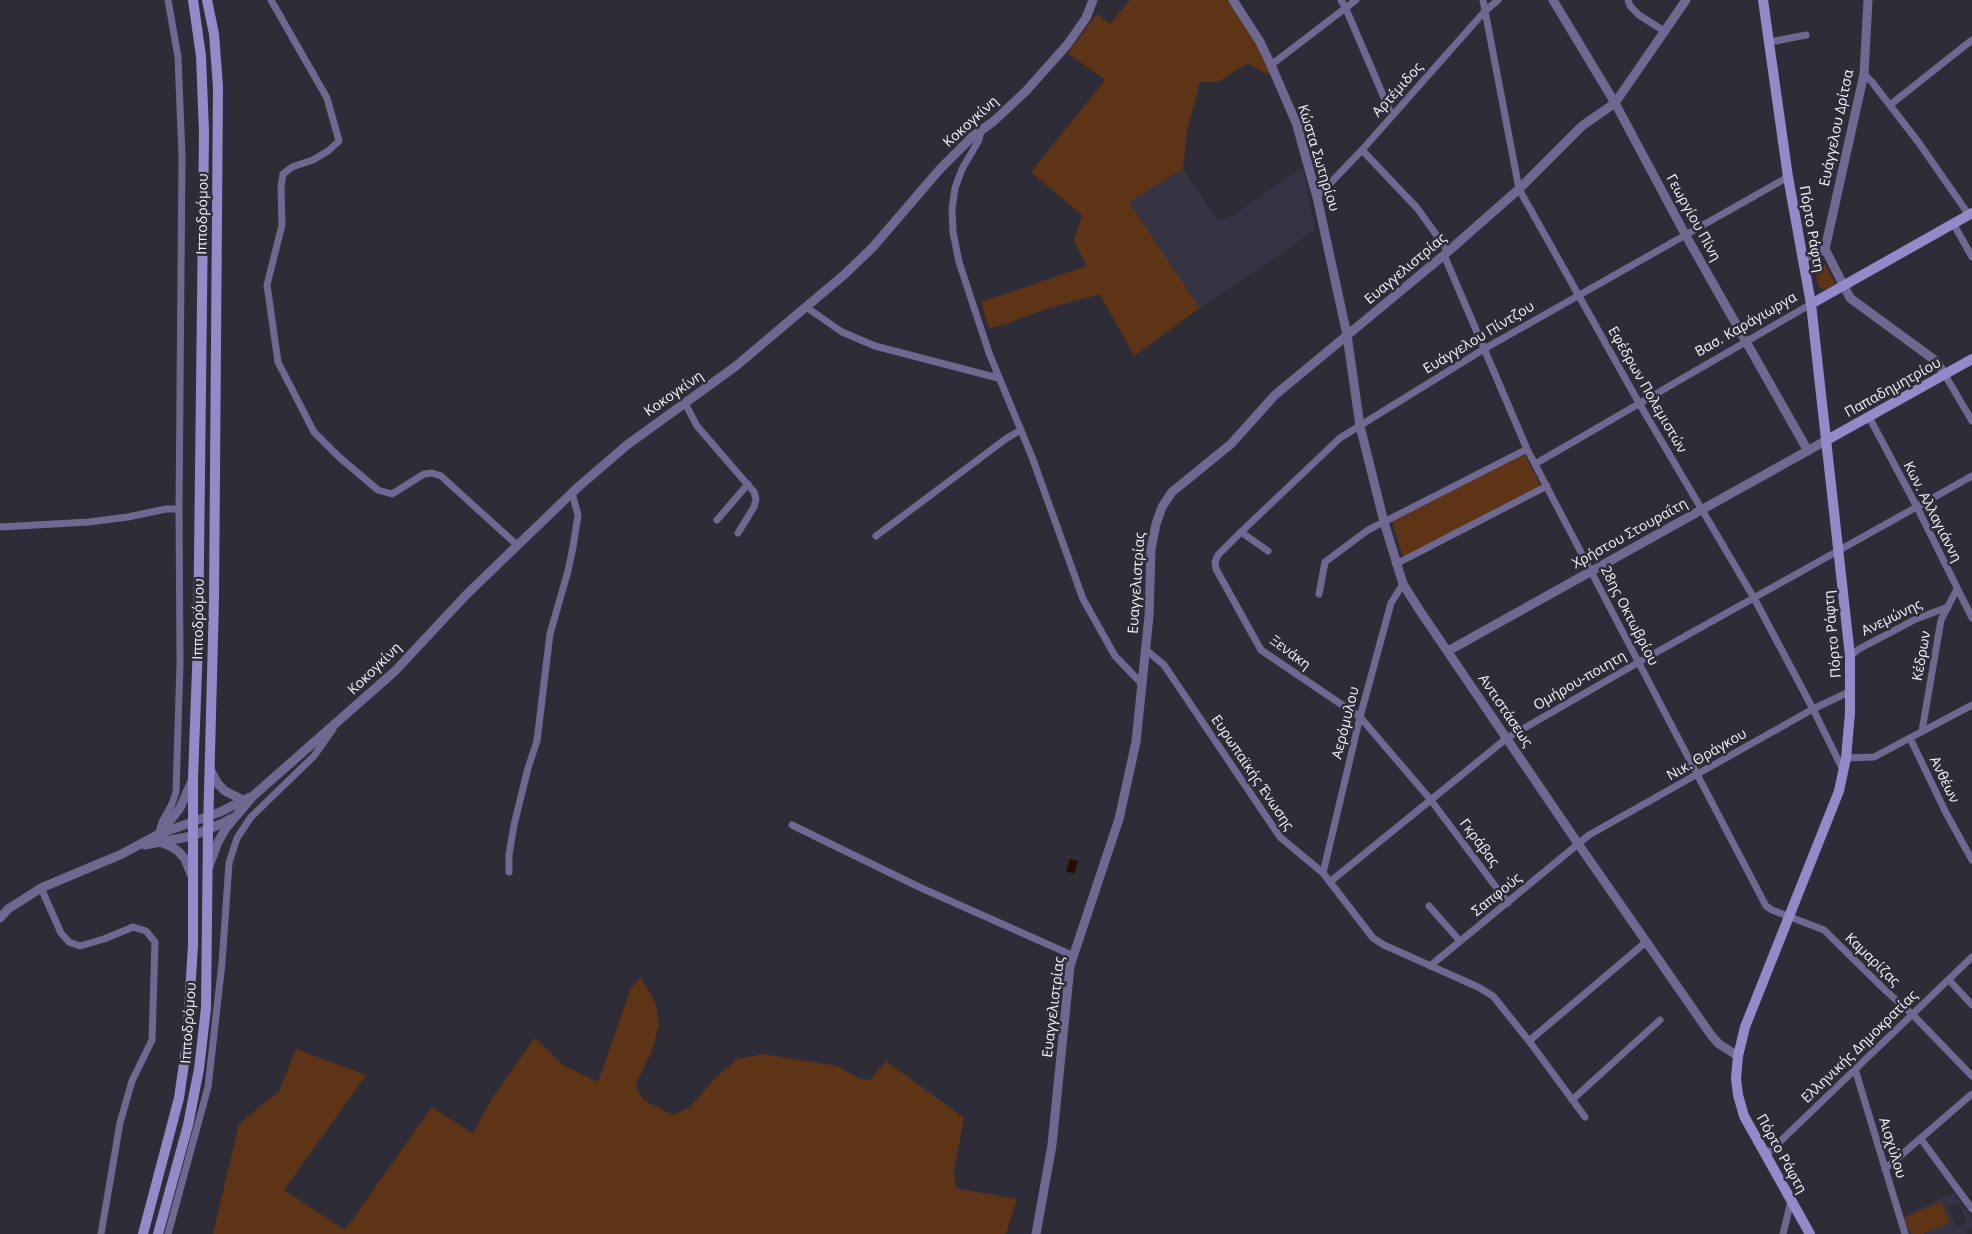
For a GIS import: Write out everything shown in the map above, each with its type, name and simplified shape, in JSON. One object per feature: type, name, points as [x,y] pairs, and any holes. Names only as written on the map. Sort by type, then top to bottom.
[{"type":"main road","name":"Ιπποδρόμου","points":[[143,1234],[179,1098],[187,1043],[193,946],[192,821],[198,643],[204,132],[201,56],[193,0]]},
{"type":"main road","name":"Ιπποδρόμου","points":[[158,1234],[188,1125],[201,1059],[206,1008],[208,816],[214,598],[218,87],[214,34],[207,0]]},
{"type":"main road","name":"Πόρτο Ράφτη","points":[[1762,0],[1770,42],[1788,177],[1811,304],[1850,656],[1851,691],[1844,772],[1836,798],[1746,1028],[1738,1056],[1736,1078],[1740,1103],[1751,1132],[1810,1234]]},
{"type":"main road","name":"Βασ. Καράγιωργα","points":[[1811,304],[1971,214]]},
{"type":"main road","name":"Παπαδημητρίου","points":[[1826,440],[1972,359]]},
{"type":"street","points":[[160,838],[162,822],[172,804],[177,780],[180,663],[179,509],[182,156],[178,57],[168,0]]},
{"type":"street","points":[[270,0],[327,98],[339,141],[328,151],[313,160],[292,167],[283,174],[281,187],[282,225],[267,285],[278,362],[314,432],[339,457],[378,490],[392,494],[424,474],[432,473],[441,476],[517,546]]},
{"type":"street","name":"Κοκογκίνη","points":[[253,796],[395,671],[453,607],[610,458],[736,366],[845,274],[873,247],[940,169],[1026,91],[1067,45],[1086,18],[1093,0]]},
{"type":"street","name":"Κώστα Σωτηρίου","points":[[1233,0],[1260,42],[1297,125],[1318,196],[1347,335]]},
{"type":"street","points":[[1341,0],[1392,116]]},
{"type":"street","points":[[1271,65],[1356,0]]},
{"type":"street","name":"Εφέδρων Πολεμιστών","points":[[1483,0],[1519,189],[1640,403],[1754,598],[1844,772]]},
{"type":"street","name":"Αρτέμιδος","points":[[1318,196],[1362,150],[1485,11],[1498,0]]},
{"type":"street","name":"Γεωργίου Πίνη","points":[[1553,0],[1615,104],[1808,451]]},
{"type":"street","points":[[1628,0],[1630,6],[1639,15],[1664,31]]},
{"type":"street","name":"Ευαγγελιστρίας","points":[[1036,1234],[1052,1145],[1070,966],[1119,819],[1136,742],[1146,650],[1152,540],[1162,507],[1172,492],[1231,444],[1275,394],[1446,253],[1519,189],[1573,134],[1615,104],[1686,0]]},
{"type":"street","name":"Ευάγγελου Δρίτσα","points":[[1825,249],[1864,74],[1868,0]]},
{"type":"street","points":[[1770,42],[1806,34]]},
{"type":"street","points":[[1890,105],[1972,40]]},
{"type":"street","points":[[1864,74],[1890,105],[1971,214]]},
{"type":"street","points":[[981,131],[979,140],[962,169],[955,188],[952,209],[953,232],[959,262],[998,378],[1021,430],[1083,599],[1115,656],[1142,684]]},
{"type":"street","name":"28ης Οκτωβρίου","points":[[1362,150],[1417,208],[1446,253],[1484,349],[1527,449],[1766,906],[1789,916]]},
{"type":"street","name":"Ευάγγελου Πίντζου","points":[[1214,562],[1218,554],[1340,438],[1484,349],[1788,177]]},
{"type":"street","points":[[1953,223],[1972,257]]},
{"type":"street","points":[[1802,259],[1825,249],[1850,298],[1936,361],[1972,421]]},
{"type":"street","name":"Βασ. Καράγιωργα","points":[[1535,464],[1811,304]]},
{"type":"street","points":[[806,307],[842,332],[875,346],[998,378]]},
{"type":"street","name":"Αντιστάσεως","points":[[1347,335],[1360,426],[1384,522],[1403,584],[1710,1035],[1719,1044],[1738,1056]]},
{"type":"street","points":[[685,403],[697,426],[754,492],[756,499],[754,507],[738,533]]},
{"type":"street","name":"Κων. Αλλαγιάννη","points":[[1869,417],[1917,507],[1972,618]]},
{"type":"street","points":[[876,536],[1007,438],[1021,430]]},
{"type":"street","name":"Χρήστου Στουραΐτη","points":[[1448,651],[1826,440]]},
{"type":"street","points":[[1318,594],[1326,562],[1368,530],[1527,449]]},
{"type":"street","name":"Ομήρου-ποιητη","points":[[1331,881],[1507,738],[1638,662],[1972,476]]},
{"type":"street","points":[[717,520],[748,484]]},
{"type":"street","points":[[1396,564],[1547,486]]},
{"type":"street","points":[[509,872],[509,855],[514,825],[528,768],[537,741],[550,634],[573,547],[578,515],[572,493]]},
{"type":"street","points":[[0,527],[89,522],[128,517],[166,509],[179,509]]},
{"type":"street","points":[[1241,532],[1268,550]]},
{"type":"street","name":"Ξενάκη","points":[[1214,562],[1216,569],[1262,650],[1360,717],[1430,799]]},
{"type":"street","name":"Αερόμυλου","points":[[1323,872],[1360,717],[1391,603],[1403,584]]},
{"type":"street","name":"Κέδρων","points":[[1922,731],[1941,620],[1957,590]]},
{"type":"street","name":"Ανεμώνης","points":[[1850,656],[1859,649],[1916,619],[1948,607]]},
{"type":"street","name":"Ευρωπαϊκής Ένωσης","points":[[1146,650],[1164,665],[1280,838],[1323,872],[1374,938],[1384,945],[1487,991],[1493,996],[1585,1117]]},
{"type":"street","name":"Νικ. Θράγκου","points":[[1579,845],[1598,830],[1813,709],[1851,691]]},
{"type":"street","points":[[1846,758],[1874,757],[1972,705]]},
{"type":"street","points":[[168,1234],[208,1087],[222,963],[229,863],[237,838],[250,817],[314,756],[338,722]]},
{"type":"street","name":"Ανθέων","points":[[1910,738],[1946,813],[1972,860]]},
{"type":"street","points":[[209,765],[212,775],[225,791],[243,800]]},
{"type":"street","points":[[160,838],[180,808],[193,778]]},
{"type":"street","points":[[0,918],[8,909],[41,888],[137,846],[160,838],[192,821],[232,807],[253,796]]},
{"type":"street","points":[[207,874],[218,842],[236,815],[253,796]]},
{"type":"street","name":"Γκράβας","points":[[1430,799],[1508,902]]},
{"type":"street","points":[[160,838],[192,836],[236,815]]},
{"type":"street","points":[[792,825],[919,886],[1074,956]]},
{"type":"street","points":[[160,838],[184,857],[190,868],[192,878]]},
{"type":"street","name":"Σαπφούς","points":[[1430,966],[1579,845]]},
{"type":"street","points":[[41,888],[61,933],[69,942],[80,946],[104,939],[132,927],[146,931],[155,942],[152,1040],[132,1080],[120,1123],[101,1234]]},
{"type":"street","points":[[1429,906],[1460,941]]},
{"type":"street","name":"Καμαρίζας","points":[[1789,916],[1824,930],[1912,1014],[1972,1076]]},
{"type":"street","points":[[1529,1041],[1646,942]]},
{"type":"street","name":"Ελληνικής Δημοκρατίας","points":[[1765,1156],[1972,957]]},
{"type":"street","points":[[1949,980],[1972,1005]]},
{"type":"street","points":[[1572,1100],[1660,1020]]},
{"type":"street","name":"Αισχύλου","points":[[1855,1069],[1906,1234]]},
{"type":"street","points":[[1885,1169],[1972,1094]]},
{"type":"street","points":[[1921,1139],[1972,1209]]},
{"type":"street","points":[[1784,1234],[1791,1201]]},
{"type":"shaded area","points":[[1130,0],[1229,0],[1271,69],[1267,75],[1248,63],[1218,82],[1200,82],[1187,131],[1183,169],[1129,202],[1200,308],[1134,356],[1100,294],[989,328],[981,302],[1087,266],[1074,241],[1082,215],[1031,172],[1105,80],[1068,53],[1097,14],[1110,24]]},
{"type":"shaded area","points":[[1303,168],[1315,230],[1200,308],[1129,202],[1183,169],[1216,218],[1226,220]]},
{"type":"shaded area","points":[[1825,264],[1836,285],[1825,290],[1818,286],[1815,268]]},
{"type":"shaded area","points":[[1524,454],[1541,486],[1403,557],[1392,521]]},
{"type":"shaded area","points":[[1070,859],[1078,861],[1074,874],[1066,871]]},
{"type":"shaded area","points":[[641,977],[656,1004],[659,1025],[651,1053],[636,1084],[643,1100],[673,1115],[691,1106],[715,1078],[738,1059],[763,1054],[837,1066],[858,1078],[870,1080],[886,1061],[964,1118],[954,1172],[956,1188],[1017,1199],[1006,1234],[213,1234],[239,1124],[279,1091],[296,1049],[366,1075],[284,1190],[345,1230],[432,1107],[473,1134],[493,1097],[535,1038],[563,1065],[598,1082],[631,988]]},
{"type":"shaded area","points":[[1953,1193],[1972,1219],[1972,1228],[1966,1231],[1967,1234],[1923,1234],[1950,1222],[1904,1218],[1911,1234],[1908,1234],[1902,1217]],"holes":[[[1959,1202],[1967,1224],[1956,1227],[1948,1207]]]},
{"type":"shaded area","points":[[1941,1201],[1950,1222],[1923,1234],[1911,1234],[1904,1218]]}]
